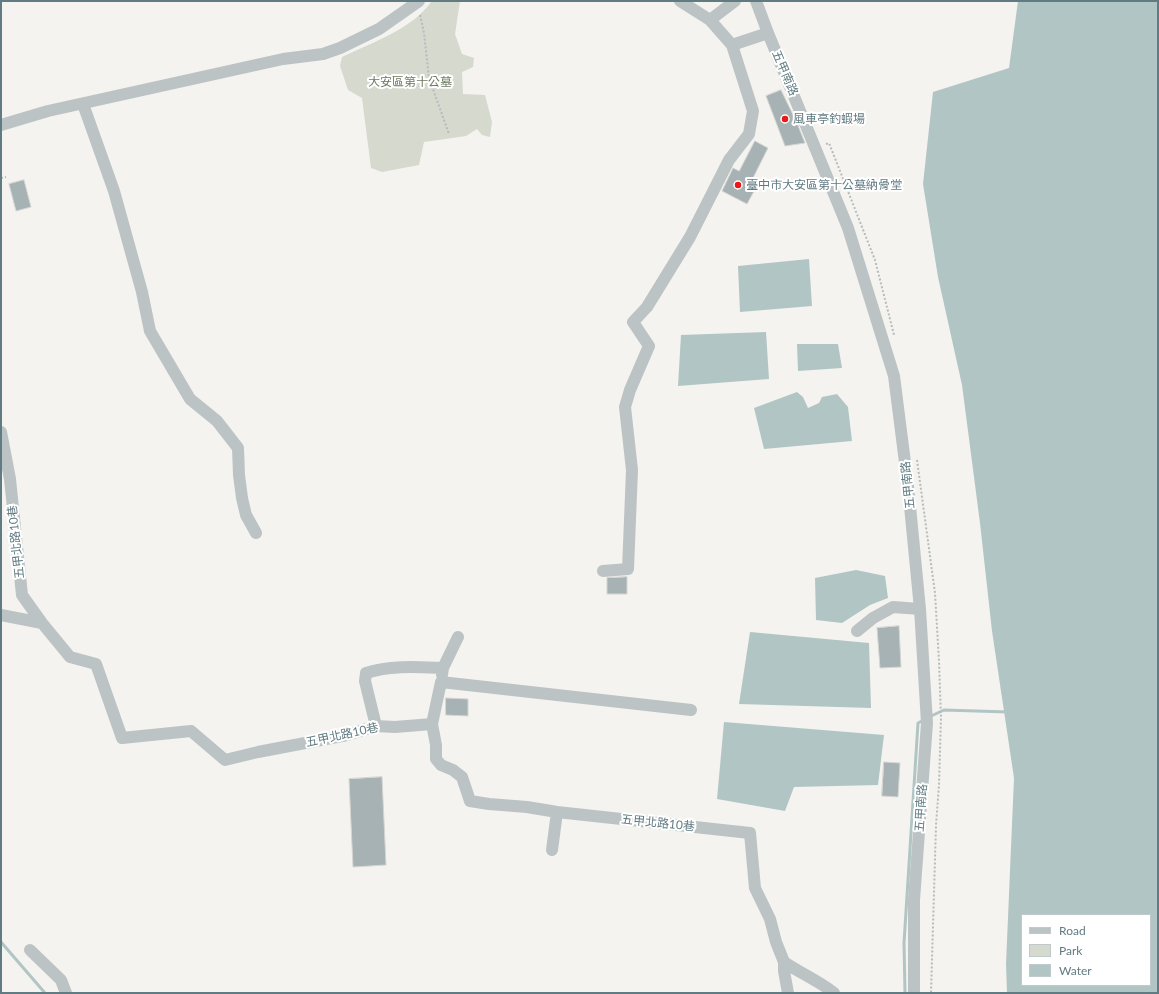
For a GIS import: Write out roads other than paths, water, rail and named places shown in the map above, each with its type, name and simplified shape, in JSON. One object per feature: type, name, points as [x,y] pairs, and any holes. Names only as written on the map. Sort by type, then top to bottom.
[{"type":"street","points":[[603,571],[628,569],[632,470],[625,408],[630,390],[649,346],[633,322],[647,307],[690,237],[729,160],[749,134],[753,111],[732,45],[710,20],[680,1]]},
{"type":"street","points":[[710,20],[735,1]]},
{"type":"street","name":"五甲南路","points":[[756,1],[848,228],[894,376],[908,486],[920,609],[927,723],[914,900],[914,993]]},
{"type":"street","points":[[1,125],[48,111],[283,59],[323,54],[340,48],[379,29],[418,2]]},
{"type":"street","points":[[732,45],[768,33]]},
{"type":"street","points":[[83,104],[114,191],[142,292],[150,331],[190,398],[217,421],[238,448],[242,498],[246,515],[256,533]]},
{"type":"street","name":"五甲北路10巷","points":[[1,432],[10,479],[22,594],[42,623],[70,657],[96,664],[122,738],[191,731],[225,760],[346,735],[376,726],[395,727],[432,724],[436,745],[436,759],[441,765],[453,770],[462,777],[470,801],[750,833],[755,888],[770,919],[776,942],[784,962],[788,993]]},
{"type":"street","points":[[857,631],[873,618],[893,607],[920,609]]},
{"type":"street","points":[[1,616],[42,623]]},
{"type":"street","points":[[432,724],[443,668],[458,638]]},
{"type":"street","points":[[376,726],[365,681],[366,673],[379,669],[417,667],[443,668]]},
{"type":"street","points":[[441,682],[691,710]]},
{"type":"street","points":[[552,850],[557,812]]},
{"type":"street","points":[[30,950],[61,980],[66,993]]},
{"type":"street","points":[[784,962],[800,973],[825,986],[834,993]]},
{"type":"water","points":[[1018,1],[1158,1],[1158,993],[1007,993],[1006,964],[1014,778],[992,631],[962,385],[938,277],[923,184],[933,92],[1009,68]]},
{"type":"water","points":[[809,259],[812,306],[740,312],[738,266]]},
{"type":"water","points":[[766,332],[769,379],[678,386],[681,335]]},
{"type":"water","points":[[797,344],[838,344],[842,368],[798,371]]},
{"type":"water","points":[[797,392],[803,397],[808,408],[819,403],[822,397],[837,394],[848,407],[852,441],[764,449],[754,408]]},
{"type":"water","points":[[856,570],[885,576],[888,598],[870,605],[842,623],[816,620],[815,578]]},
{"type":"water","points":[[750,632],[869,643],[871,708],[739,704]]},
{"type":"water","points":[[724,722],[884,735],[878,785],[794,787],[785,811],[717,799]]},
{"type":"waterway","points":[[929,717],[944,710],[1008,712]]},
{"type":"waterway","points":[[905,993],[904,943],[918,723],[924,720]]},
{"type":"waterway","points":[[1,942],[45,993]]},
{"type":"place","name":"風車亭釣蝦場","points":[[785,119]]},
{"type":"place","name":"臺中市大安區第十公墓納骨堂","points":[[738,185]]},
{"type":"park label","name":"大安區第十公墓","points":[[410,82]]}]
